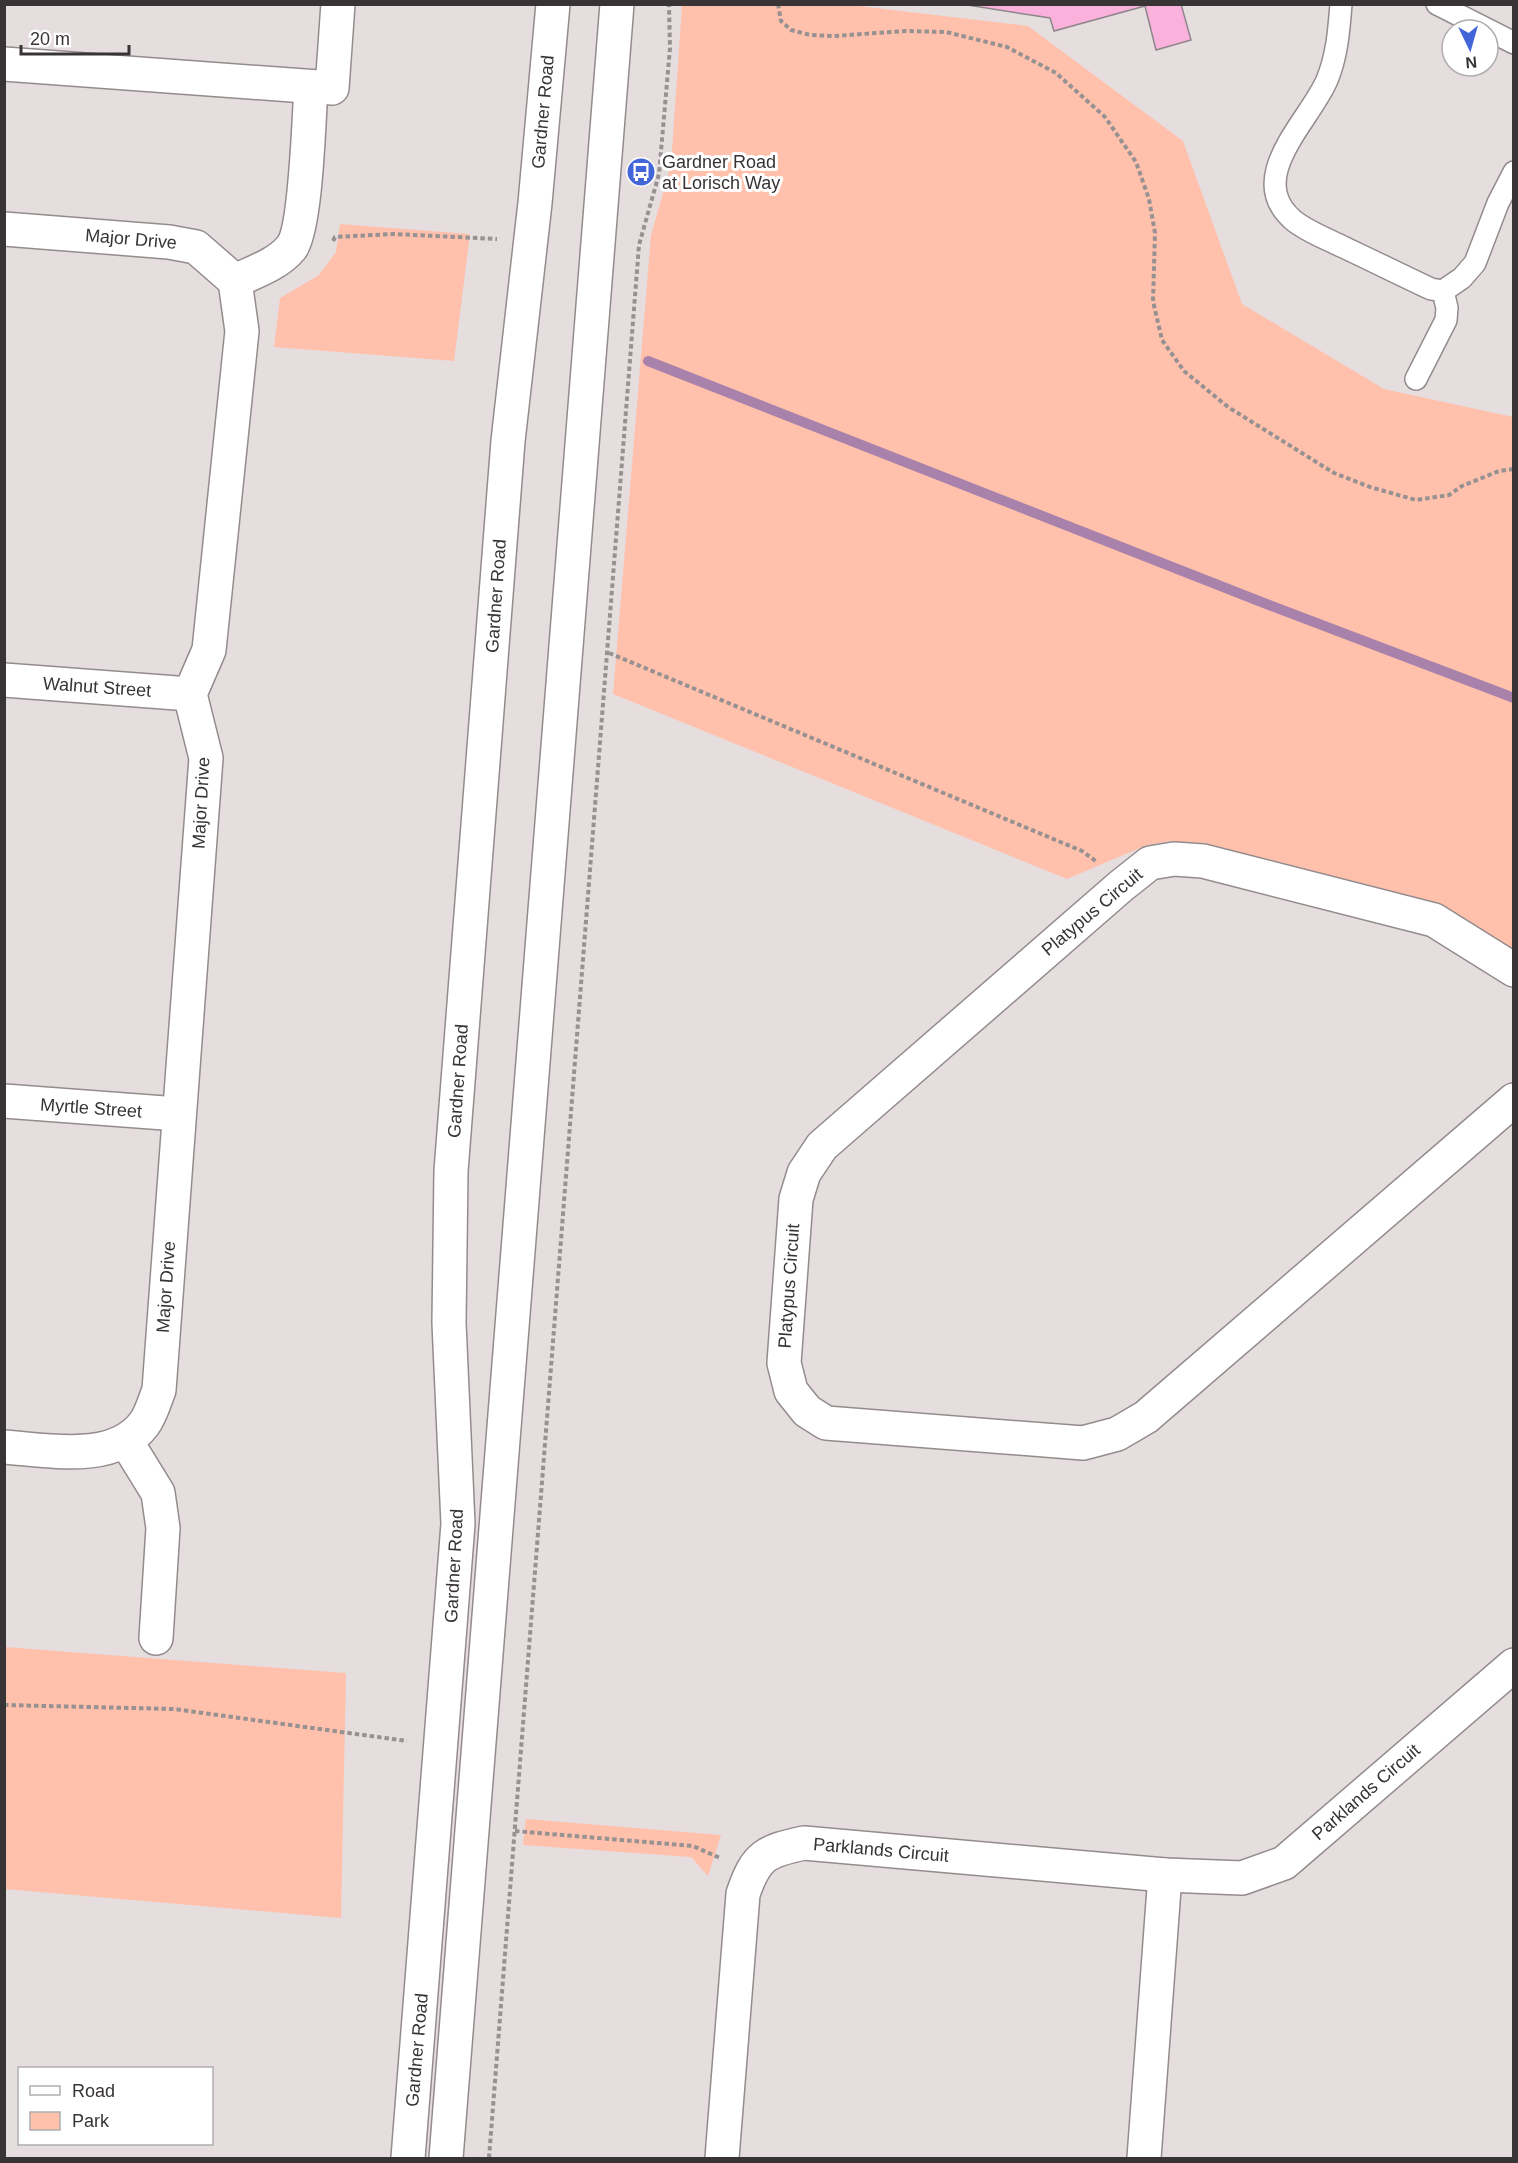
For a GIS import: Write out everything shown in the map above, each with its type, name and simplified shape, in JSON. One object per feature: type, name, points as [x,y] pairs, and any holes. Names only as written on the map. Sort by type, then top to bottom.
[{"type":"street","points":[[4,64],[332,88],[338,4]]},
{"type":"street","name":"Gardner Road","points":[[446,2158],[617,4]]},
{"type":"street","name":"Gardner Road","points":[[408,2158],[458,1524],[449,1323],[451,1171],[508,441],[535,202],[550,12]]},
{"type":"street","points":[[190,694],[209,650],[242,331],[235,281],[268,266],[292,247],[301,222],[311,87]]},
{"type":"street","name":"Major Drive","points":[[4,228],[169,242],[196,247],[235,281]]},
{"type":"street","name":"Walnut Street","points":[[4,680],[190,694]]},
{"type":"street","name":"Major Drive","points":[[4,1447],[87,1453],[126,1441],[145,1423],[159,1390],[206,758],[190,694]]},
{"type":"street","name":"Platypus Circuit","points":[[1514,970],[1434,920],[1203,861],[1174,859],[1150,863],[1120,886],[822,1146],[804,1173],[796,1199],[784,1363],[791,1391],[807,1411],[826,1423],[1083,1443],[1117,1434],[1146,1417],[1514,1100]]},
{"type":"street","name":"Myrtle Street","points":[[4,1101],[178,1114]]},
{"type":"street","points":[[126,1441],[159,1494],[163,1528],[156,1638]]},
{"type":"street","name":"Parklands Circuit","points":[[722,2158],[743,1894],[756,1864],[773,1849],[804,1843],[1165,1875],[1242,1878],[1284,1863],[1514,1665]]},
{"type":"street","points":[[1144,2158],[1165,1875]]},
{"type":"lane","points":[[1341,4],[1335,56],[1326,81],[1277,166],[1274,184],[1276,198],[1283,210],[1294,221],[1431,289],[1443,291],[1462,278],[1475,263],[1498,203],[1514,172]]},
{"type":"lane","points":[[1437,4],[1514,43]]},
{"type":"lane","points":[[1416,379],[1446,320],[1447,308],[1443,291]]},
{"type":"path","points":[[489,2158],[609,653],[639,245],[659,174],[670,48],[669,4]]},
{"type":"path","points":[[778,4],[781,21],[791,30],[834,36],[906,31],[946,32],[1006,47],[1056,73],[1105,117],[1136,162],[1149,199],[1155,234],[1153,301],[1162,340],[1184,371],[1228,406],[1334,473],[1370,487],[1416,500],[1449,495],[1462,486],[1481,478],[1499,471],[1514,469]]},
{"type":"path","points":[[329,245],[335,237],[394,234],[497,239]]},
{"type":"path","points":[[609,653],[1082,851],[1110,873],[1120,886]]},
{"type":"path","points":[[4,1705],[174,1709],[442,1745]]},
{"type":"path","points":[[515,1831],[693,1846],[710,1852],[749,1876]]},
{"type":"green space","points":[[682,5],[850,5],[1028,26],[1183,141],[1242,304],[1384,389],[1513,417],[1513,950],[1424,900],[1201,844],[1170,841],[1147,845],[1067,879],[613,694],[651,235],[671,165]]},
{"type":"green space","points":[[340,224],[470,234],[454,361],[274,347],[280,298],[319,275],[336,252]]},
{"type":"green space","points":[[5,1647],[346,1673],[341,1918],[5,1889]]},
{"type":"green space","points":[[526,1819],[721,1835],[708,1876],[691,1857],[523,1845]]},
{"type":"building","points":[[961,4],[1181,4],[1191,40],[1156,50],[1145,6],[1054,31],[1050,18]]},
{"type":"waterway","points":[[648,361],[1269,605],[1514,698]]},
{"type":"place","name":"Gardner Road at Lorisch Way","points":[[641,172]]}]
